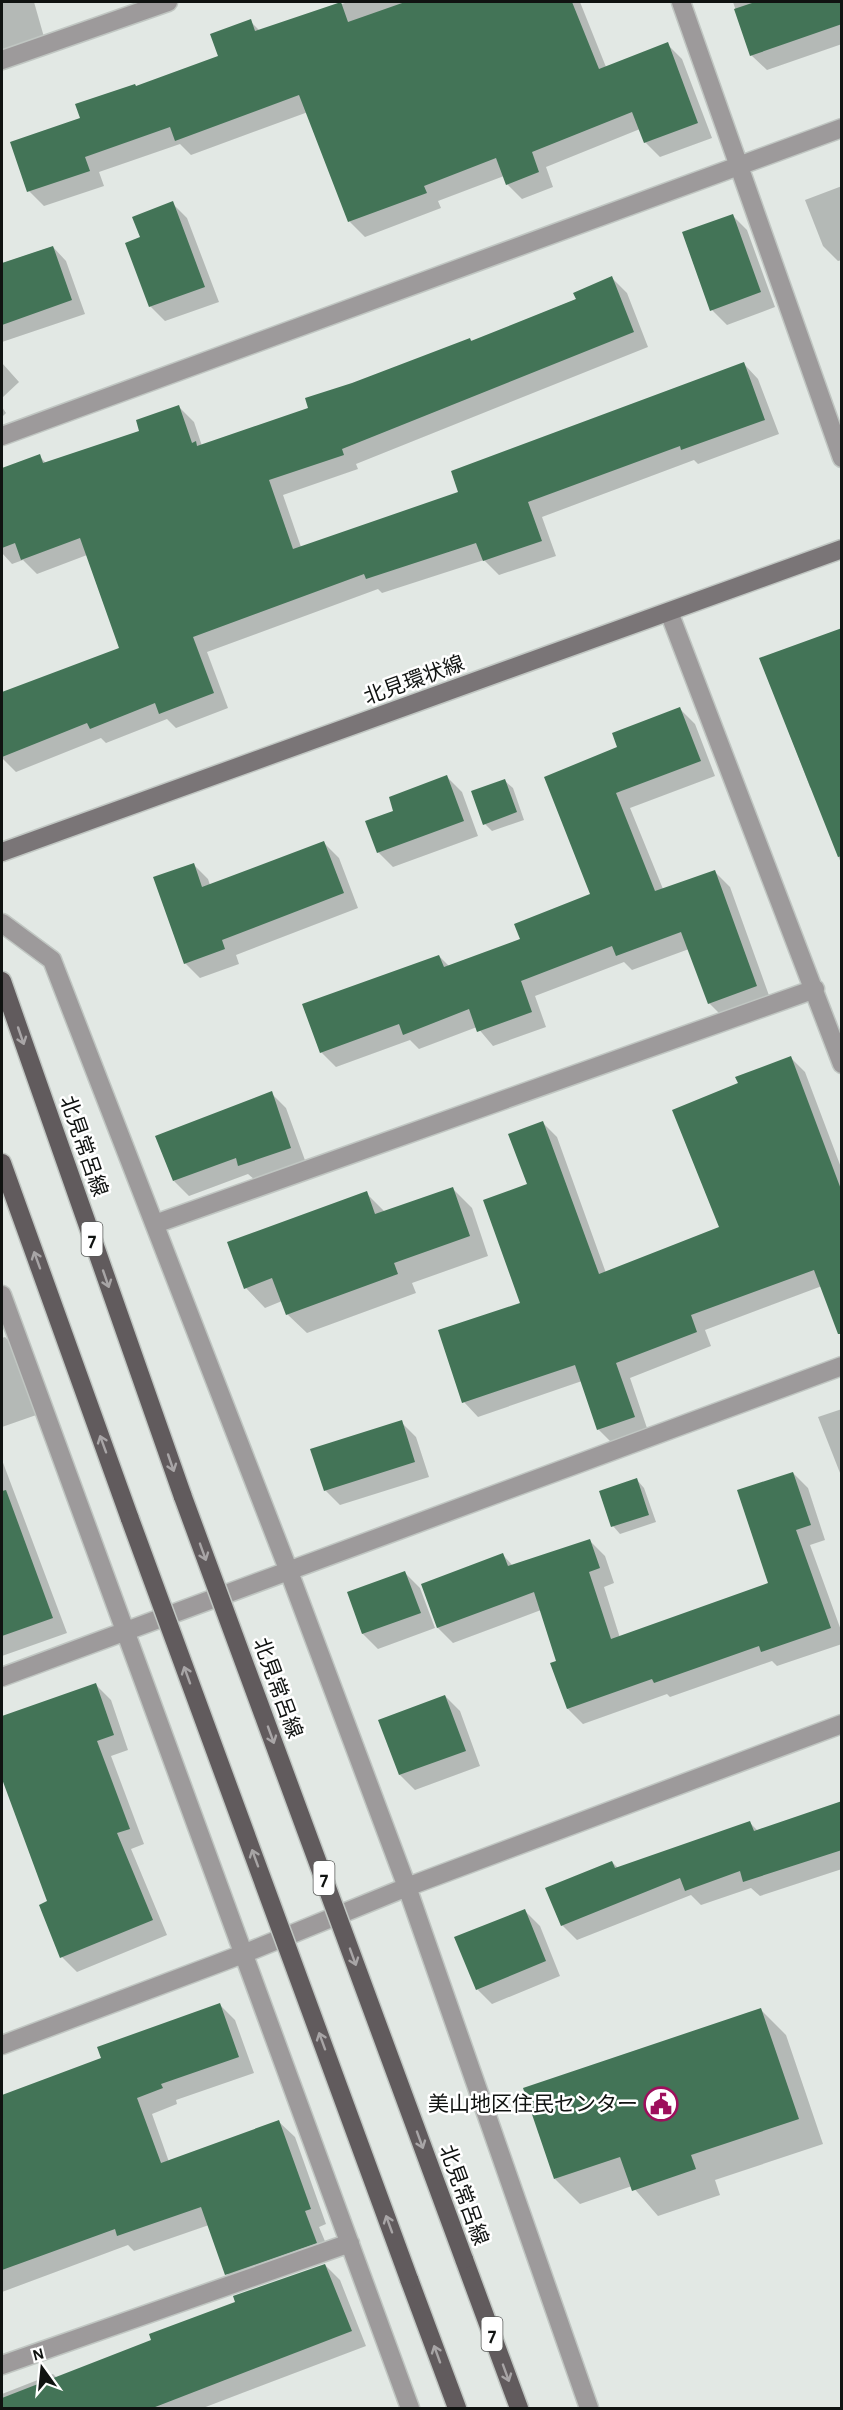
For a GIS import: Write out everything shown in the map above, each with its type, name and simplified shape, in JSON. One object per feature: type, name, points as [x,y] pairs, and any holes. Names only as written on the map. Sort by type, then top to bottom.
[{"type":"main road","name":"北見環状線","points":[[2,852],[842,549]]},
{"type":"main road","name":"北見常呂線","points":[[2,981],[183,1497],[519,2409]]},
{"type":"main road","points":[[2,1163],[130,1519],[458,2409]]},
{"type":"street","points":[[2,60],[168,2]]},
{"type":"street","points":[[681,2],[842,458]]},
{"type":"street","points":[[2,436],[842,128]]},
{"type":"street","points":[[669,612],[842,1064]]},
{"type":"street","points":[[2,923],[52,960],[288,1569],[407,1887],[589,2409]]},
{"type":"street","points":[[155,1224],[814,989]]},
{"type":"street","points":[[2,1295],[123,1632],[410,2409]]},
{"type":"street","points":[[2,1677],[288,1569],[842,1366]]},
{"type":"street","points":[[2,2045],[243,1954],[407,1887],[842,1724]]},
{"type":"street","points":[[2,2365],[350,2243]]},
{"type":"building","points":[[341,2],[348,22],[405,2],[572,2],[599,69],[668,42],[698,123],[644,143],[632,112],[532,152],[539,172],[506,185],[496,158],[424,186],[427,193],[348,222],[299,95],[175,141],[170,127],[85,157],[90,171],[27,192],[10,142],[80,118],[75,104],[135,84],[136,86],[218,56],[210,34],[251,19],[255,31]]},
{"type":"building","points":[[755,2],[842,2],[842,24],[750,56],[734,9]]},
{"type":"building","points":[[173,201],[205,287],[149,307],[125,243],[140,237],[132,217]]},
{"type":"building","points":[[733,214],[761,292],[710,311],[682,232]]},
{"type":"building","points":[[53,246],[72,300],[2,325],[2,263]]},
{"type":"building","points":[[612,276],[634,332],[342,449],[344,455],[269,480],[293,549],[458,492],[451,471],[744,362],[765,420],[681,450],[680,446],[528,502],[542,541],[483,561],[476,543],[366,579],[364,574],[193,637],[214,693],[159,714],[155,703],[90,729],[87,723],[2,757],[2,692],[119,648],[80,538],[21,560],[15,543],[2,548],[2,468],[40,454],[43,463],[139,431],[136,420],[179,405],[192,443],[196,441],[197,446],[308,408],[305,398],[352,383],[470,338],[471,341],[576,299],[573,293]]},
{"type":"building","points":[[842,628],[842,856],[838,857],[759,658]]},
{"type":"building","points":[[680,707],[701,761],[616,793],[655,891],[715,870],[757,986],[708,1004],[681,932],[616,956],[612,946],[521,981],[532,1012],[477,1032],[469,1009],[403,1035],[399,1024],[320,1053],[302,1004],[439,955],[444,967],[520,939],[514,924],[590,894],[544,777],[617,747],[612,733]]},
{"type":"building","points":[[447,775],[464,821],[377,853],[365,821],[393,811],[389,797]]},
{"type":"building","points":[[505,779],[517,812],[483,825],[471,791]]},
{"type":"building","points":[[324,841],[344,893],[222,940],[225,949],[184,964],[153,877],[194,863],[202,887]]},
{"type":"building","points":[[791,1056],[842,1192],[842,1334],[838,1334],[814,1270],[691,1315],[697,1332],[616,1363],[635,1417],[597,1430],[575,1365],[462,1403],[438,1330],[520,1303],[483,1200],[527,1184],[508,1134],[543,1121],[599,1274],[719,1227],[672,1110],[738,1083],[735,1077]]},
{"type":"building","points":[[272,1091],[291,1148],[238,1166],[236,1158],[173,1181],[155,1136]]},
{"type":"building","points":[[453,1187],[470,1236],[394,1263],[398,1274],[286,1315],[272,1278],[244,1289],[227,1242],[367,1191],[375,1214]]},
{"type":"building","points":[[402,1420],[415,1462],[324,1491],[310,1449]]},
{"type":"building","points":[[793,1472],[811,1525],[796,1530],[831,1628],[761,1652],[759,1646],[654,1683],[652,1679],[567,1709],[550,1663],[556,1661],[534,1592],[437,1628],[421,1584],[503,1553],[508,1566],[590,1539],[600,1568],[589,1572],[611,1639],[768,1583],[737,1490]]},
{"type":"building","points":[[637,1478],[649,1515],[611,1527],[599,1491]]},
{"type":"building","points":[[6,1490],[53,1618],[2,1636],[2,1491]]},
{"type":"building","points":[[405,1571],[421,1613],[362,1634],[347,1592]]},
{"type":"building","points":[[96,1683],[114,1735],[97,1741],[130,1829],[117,1833],[153,1920],[60,1958],[39,1905],[47,1901],[2,1779],[2,1716]]},
{"type":"building","points":[[445,1695],[466,1751],[399,1775],[378,1720]]},
{"type":"building","points":[[842,1801],[842,1850],[743,1882],[740,1871],[685,1891],[680,1878],[561,1926],[545,1888],[612,1861],[615,1868],[750,1821],[754,1831]]},
{"type":"building","points":[[525,1909],[546,1961],[476,1990],[454,1937]]},
{"type":"building","points":[[220,2003],[239,2057],[161,2084],[163,2088],[137,2098],[161,2163],[279,2120],[311,2209],[305,2211],[317,2243],[225,2275],[201,2207],[117,2236],[115,2229],[2,2270],[2,2095],[101,2058],[97,2047]]},
{"type":"building","name":"美山地区住民センター","points":[[761,2008],[799,2119],[691,2155],[696,2169],[632,2191],[620,2157],[554,2179],[523,2088]]},
{"type":"building","points":[[325,2264],[352,2331],[150,2409],[2,2409],[2,2398],[151,2340],[149,2334],[235,2302],[233,2296]]},
{"type":"place","name":"美山地区住民センター","points":[[661,2104]]}]
